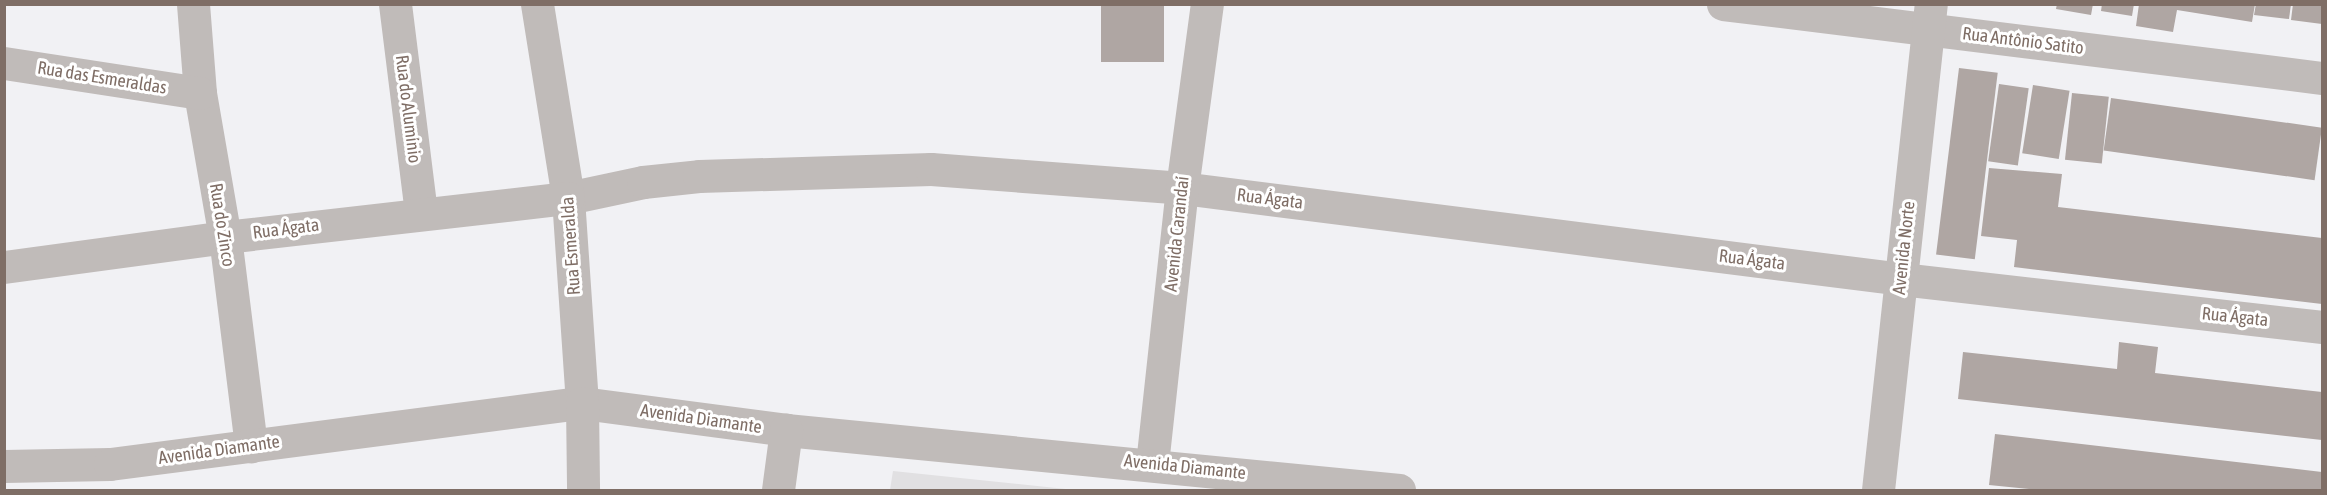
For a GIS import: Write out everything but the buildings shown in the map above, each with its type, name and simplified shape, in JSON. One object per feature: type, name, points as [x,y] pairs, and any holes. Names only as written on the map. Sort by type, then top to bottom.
[{"type":"street","name":"Rua do Zinco","points":[[193,4],[200,93],[225,237],[251,446]]},
{"type":"street","name":"Rua do Alumínio","points":[[395,4],[421,213]]},
{"type":"street","name":"Rua Esmeralda","points":[[537,4],[568,198],[582,403],[583,490]]},
{"type":"street","name":"Avenida Carandaí","points":[[1152,464],[1182,188],[1207,4]]},
{"type":"street","name":"Rua Antônio Satito","points":[[1723,4],[1930,17],[2322,78]]},
{"type":"street","name":"Avenida Norte","points":[[1878,490],[1930,17]]},
{"type":"street","name":"Rua das Esmeraldas","points":[[4,63],[200,93]]},
{"type":"street","name":"Rua Ágata","points":[[4,267],[421,213],[568,198],[643,182],[699,176],[931,169],[1182,188],[1900,279],[2322,327]]},
{"type":"street","name":"Avenida Diamante","points":[[4,466],[112,477],[251,446],[582,403],[786,430],[1152,464],[1399,490]]},
{"type":"street","points":[[778,490],[786,430]]},
{"type":"shaded area","points":[[893,471],[1075,490],[890,490]]}]
